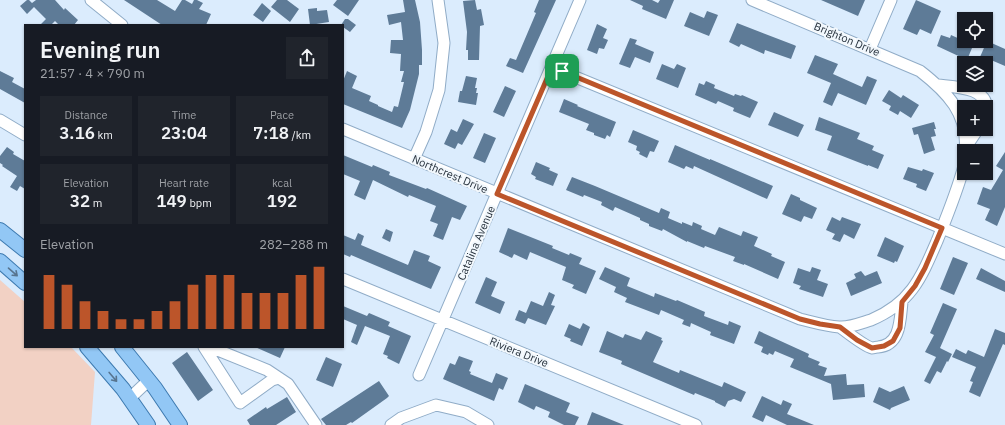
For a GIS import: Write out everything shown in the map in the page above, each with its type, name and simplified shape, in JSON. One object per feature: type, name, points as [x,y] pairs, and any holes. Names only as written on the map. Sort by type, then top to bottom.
[{"type":"main road","points":[[0,230],[24,249]]},
{"type":"main road","points":[[0,261],[24,282]]},
{"type":"main road","points":[[89,348],[130,398],[148,425]]},
{"type":"main road","points":[[123,348],[149,380],[180,425]]},
{"type":"street","points":[[91,0],[121,24]]},
{"type":"street","points":[[414,159],[426,132],[439,90],[444,43],[438,0]]},
{"type":"street","name":"Catalina Avenue","points":[[419,375],[580,0]]},
{"type":"street","name":"Brighton Drive","points":[[752,0],[920,71],[938,85],[950,97],[962,121],[965,144]]},
{"type":"street","points":[[870,49],[891,0]]},
{"type":"street","points":[[552,67],[1005,254]]},
{"type":"street","points":[[938,85],[973,90],[980,95],[983,100]]},
{"type":"street","points":[[0,120],[24,134]]},
{"type":"street","name":"Northcrest Drive","points":[[344,130],[800,319],[820,324],[840,327],[861,324],[883,315],[902,302],[915,286],[925,268],[942,228]]},
{"type":"street","points":[[942,228],[960,180]]},
{"type":"street","name":"Riviera Drive","points":[[344,279],[696,425]]},
{"type":"street","points":[[840,327],[857,340],[872,348],[884,346],[893,341],[900,328],[902,302]]},
{"type":"street","points":[[205,348],[240,402],[272,380],[279,378]]},
{"type":"street","points":[[212,348],[267,370],[288,384],[316,425]]},
{"type":"street","points":[[130,398],[149,380]]},
{"type":"street","points":[[392,425],[401,418],[436,405],[466,412],[488,425]]},
{"type":"shaded area","points":[[0,280],[24,301],[24,348],[72,348],[95,372],[91,425],[0,425]]},
{"type":"building","points":[[27,0],[32,3],[36,0],[55,0],[64,10],[65,8],[78,20],[75,24],[58,24],[55,21],[52,24],[41,24],[46,19],[34,7],[27,14],[20,6]]},
{"type":"building","points":[[124,0],[157,0],[175,11],[182,0],[192,4],[194,0],[197,0],[203,3],[199,9],[211,14],[206,24],[160,24]]},
{"type":"building","points":[[277,0],[287,0],[299,9],[290,22],[271,7]]},
{"type":"building","points":[[337,0],[359,0],[348,16],[333,5]]},
{"type":"building","points":[[403,0],[415,0],[420,22],[422,65],[419,65],[419,74],[410,110],[402,128],[344,104],[344,78],[347,71],[357,76],[352,88],[371,96],[369,101],[378,106],[392,112],[394,106],[398,107],[404,82],[401,82],[404,71],[400,71],[401,54],[390,53],[391,40],[403,40],[401,22],[389,25],[387,15],[405,12]]},
{"type":"building","points":[[475,0],[477,10],[481,9],[484,25],[480,26],[479,60],[468,60],[468,50],[466,50],[467,32],[463,1]]},
{"type":"building","points":[[539,0],[556,0],[523,73],[506,66],[510,58],[516,60],[536,13],[534,12]]},
{"type":"building","points":[[630,0],[652,0],[658,3],[660,0],[674,0],[666,19],[642,9],[643,6]]},
{"type":"building","points":[[821,0],[865,0],[858,16]]},
{"type":"building","points":[[916,0],[941,11],[931,34],[920,29],[917,35],[903,29]]},
{"type":"building","points":[[262,3],[271,11],[263,22],[253,15]]},
{"type":"building","points":[[317,8],[317,11],[327,10],[329,22],[310,24],[308,9]]},
{"type":"building","points":[[707,11],[718,15],[709,36],[684,26],[690,12],[704,18]]},
{"type":"building","points":[[345,19],[348,19],[356,25],[350,32],[344,28],[344,24],[342,24]]},
{"type":"building","points":[[737,23],[796,46],[791,59],[765,50],[764,54],[741,44],[739,47],[729,42]]},
{"type":"building","points":[[597,24],[607,29],[603,38],[608,40],[604,49],[599,48],[597,54],[587,50]]},
{"type":"building","points":[[941,35],[950,38],[951,35],[957,38],[957,48],[972,48],[969,56],[958,56],[937,46]]},
{"type":"building","points":[[630,38],[637,40],[635,44],[654,52],[650,63],[635,57],[630,68],[619,64]]},
{"type":"building","points":[[993,44],[1005,49],[1005,66],[993,61],[993,56],[980,56],[984,48],[993,48]]},
{"type":"building","points":[[815,55],[838,64],[833,74],[862,87],[867,76],[877,80],[866,105],[838,93],[832,106],[823,102],[831,83],[807,73]]},
{"type":"building","points":[[662,64],[674,69],[677,64],[686,68],[678,88],[656,79]]},
{"type":"building","points":[[0,71],[14,78],[12,82],[24,88],[24,102],[0,89]]},
{"type":"building","points":[[466,76],[477,78],[475,88],[477,88],[476,93],[478,93],[476,105],[458,102],[460,91],[462,91]]},
{"type":"building","points":[[706,81],[715,85],[714,88],[734,96],[735,94],[742,95],[758,102],[750,118],[733,111],[734,108],[718,101],[716,104],[695,95],[699,83],[704,85]]},
{"type":"building","points":[[505,86],[516,91],[504,117],[493,112]]},
{"type":"building","points":[[889,90],[901,98],[903,95],[919,105],[911,118],[900,111],[898,115],[889,110],[891,106],[882,101]]},
{"type":"building","points":[[564,99],[616,122],[610,137],[607,135],[605,139],[594,135],[594,133],[586,130],[589,124],[559,112]]},
{"type":"building","points":[[774,112],[804,125],[798,137],[768,125]]},
{"type":"building","points":[[819,117],[860,133],[857,139],[874,146],[872,150],[884,155],[878,169],[827,150],[832,136],[815,130]]},
{"type":"building","points":[[463,119],[474,124],[462,145],[458,143],[455,149],[444,144],[451,129],[457,132]]},
{"type":"building","points":[[934,122],[936,136],[931,137],[935,150],[924,154],[918,134],[914,135],[912,128]]},
{"type":"building","points":[[633,130],[659,141],[654,152],[650,151],[647,158],[639,154],[640,152],[636,150],[637,146],[628,142]]},
{"type":"building","points":[[484,133],[496,138],[485,163],[473,158]]},
{"type":"building","points":[[675,145],[773,186],[767,199],[694,166],[693,169],[686,166],[684,169],[668,162]]},
{"type":"building","points":[[7,147],[14,152],[13,154],[24,160],[24,188],[20,186],[17,191],[10,187],[17,176],[2,166],[3,165],[0,163],[0,156]]},
{"type":"building","points":[[1005,152],[1005,207],[997,226],[985,220],[990,209],[977,204],[983,187],[991,190],[1003,170],[996,166]]},
{"type":"building","points":[[344,155],[372,167],[373,165],[390,172],[389,175],[426,189],[427,188],[467,206],[460,220],[452,217],[443,240],[433,236],[438,224],[430,221],[436,206],[409,195],[408,197],[373,180],[365,200],[354,195],[360,181],[344,174]]},
{"type":"building","points":[[536,162],[550,168],[549,170],[558,174],[553,186],[535,179],[536,177],[531,174]]},
{"type":"building","points":[[908,167],[922,171],[923,169],[934,173],[926,191],[916,187],[917,184],[903,179]]},
{"type":"building","points":[[572,177],[659,213],[661,208],[670,212],[668,218],[682,224],[682,222],[692,226],[693,222],[702,226],[701,229],[715,235],[719,227],[741,236],[743,231],[758,237],[754,246],[785,262],[778,279],[744,264],[733,261],[735,257],[705,246],[704,248],[687,242],[663,229],[662,231],[649,226],[649,224],[640,220],[640,218],[615,207],[613,211],[601,205],[602,202],[584,195],[583,197],[566,190]]},
{"type":"building","points":[[791,194],[817,208],[812,219],[804,216],[801,222],[782,214]]},
{"type":"building","points":[[832,217],[840,221],[842,217],[861,224],[854,239],[844,234],[840,242],[832,239],[835,234],[826,230]]},
{"type":"building","points":[[508,228],[553,246],[552,248],[569,255],[570,253],[582,258],[579,264],[596,271],[586,294],[572,288],[574,285],[562,280],[566,267],[530,252],[527,260],[514,254],[512,258],[499,252]]},
{"type":"building","points":[[386,229],[393,232],[390,242],[382,238]]},
{"type":"building","points":[[358,233],[364,236],[361,245],[408,265],[414,250],[430,256],[428,261],[441,267],[431,289],[351,255],[350,257],[344,254],[344,235],[355,240]]},
{"type":"building","points":[[885,237],[904,246],[897,262],[895,261],[894,263],[877,256]]},
{"type":"building","points":[[953,257],[968,263],[954,295],[940,289]]},
{"type":"building","points":[[605,267],[630,278],[627,286],[654,297],[655,293],[676,301],[677,300],[705,312],[704,316],[728,325],[729,321],[741,326],[734,344],[710,335],[711,332],[691,323],[690,327],[682,324],[684,320],[661,310],[659,315],[625,302],[627,298],[614,292],[616,287],[599,279]]},
{"type":"building","points":[[812,267],[821,270],[817,280],[828,284],[823,297],[799,289],[801,286],[793,283],[798,268],[810,272]]},
{"type":"building","points":[[981,268],[1005,281],[1005,292],[976,279]]},
{"type":"building","points":[[861,271],[865,276],[877,271],[882,283],[851,296],[846,283],[856,278],[854,274]]},
{"type":"building","points":[[486,277],[497,282],[491,296],[505,302],[500,314],[475,303]]},
{"type":"building","points":[[549,292],[555,295],[551,305],[555,306],[546,325],[528,318],[525,324],[515,320],[519,310],[526,313],[531,301],[543,306]]},
{"type":"building","points":[[943,303],[957,309],[940,348],[952,354],[941,373],[937,371],[930,384],[924,381],[936,357],[925,352],[934,335],[930,333]]},
{"type":"building","points":[[344,306],[367,316],[369,313],[390,322],[388,326],[411,336],[399,364],[387,358],[388,356],[383,354],[390,336],[365,326],[357,345],[351,342],[357,325],[344,319]]},
{"type":"building","points":[[583,323],[590,327],[582,346],[570,341],[571,339],[564,336],[569,324],[580,329]]},
{"type":"building","points":[[995,329],[1005,333],[1005,345],[1003,344],[980,397],[969,392],[973,382],[970,381],[976,367],[952,357],[956,349],[966,354],[968,350],[984,357]]},
{"type":"building","points":[[607,331],[623,338],[625,334],[641,340],[646,331],[662,338],[661,340],[663,341],[653,362],[679,373],[680,370],[722,387],[724,382],[746,392],[741,402],[734,399],[728,401],[725,407],[715,401],[695,393],[694,395],[621,364],[622,361],[599,352]]},
{"type":"building","points":[[759,331],[809,354],[808,357],[820,362],[818,365],[827,368],[824,376],[846,374],[847,385],[864,384],[865,397],[833,400],[831,384],[790,367],[794,359],[775,351],[773,355],[769,353],[768,355],[761,352],[763,347],[754,343]]},
{"type":"building","points":[[257,348],[285,348],[280,358]]},
{"type":"building","points":[[187,352],[213,390],[198,401],[172,363]]},
{"type":"building","points":[[459,356],[473,361],[469,371],[471,372],[470,374],[492,383],[496,373],[508,378],[503,390],[499,388],[494,401],[443,379],[450,363],[455,365]]},
{"type":"building","points":[[326,357],[342,364],[333,387],[316,380]]},
{"type":"building","points":[[379,381],[389,396],[352,423],[351,422],[346,425],[326,425],[321,419]]},
{"type":"building","points":[[525,384],[570,403],[566,412],[579,417],[575,425],[564,425],[548,417],[550,412],[536,406],[534,410],[518,402]]},
{"type":"building","points":[[904,386],[910,400],[891,408],[890,410],[873,402],[879,387],[890,392]]},
{"type":"building","points":[[762,396],[781,405],[783,400],[792,404],[787,414],[814,425],[787,425],[766,415],[763,422],[752,417]]},
{"type":"building","points":[[287,397],[296,412],[276,425],[250,425],[247,420],[266,407],[267,409]]},
{"type":"building","points":[[592,412],[624,425],[587,425]]},
{"type":"route","points":[[552,67],[562,71],[942,228],[925,268],[915,286],[902,302],[900,328],[893,341],[884,346],[872,348],[857,340],[840,327],[800,319],[497,194],[552,67]]}]
